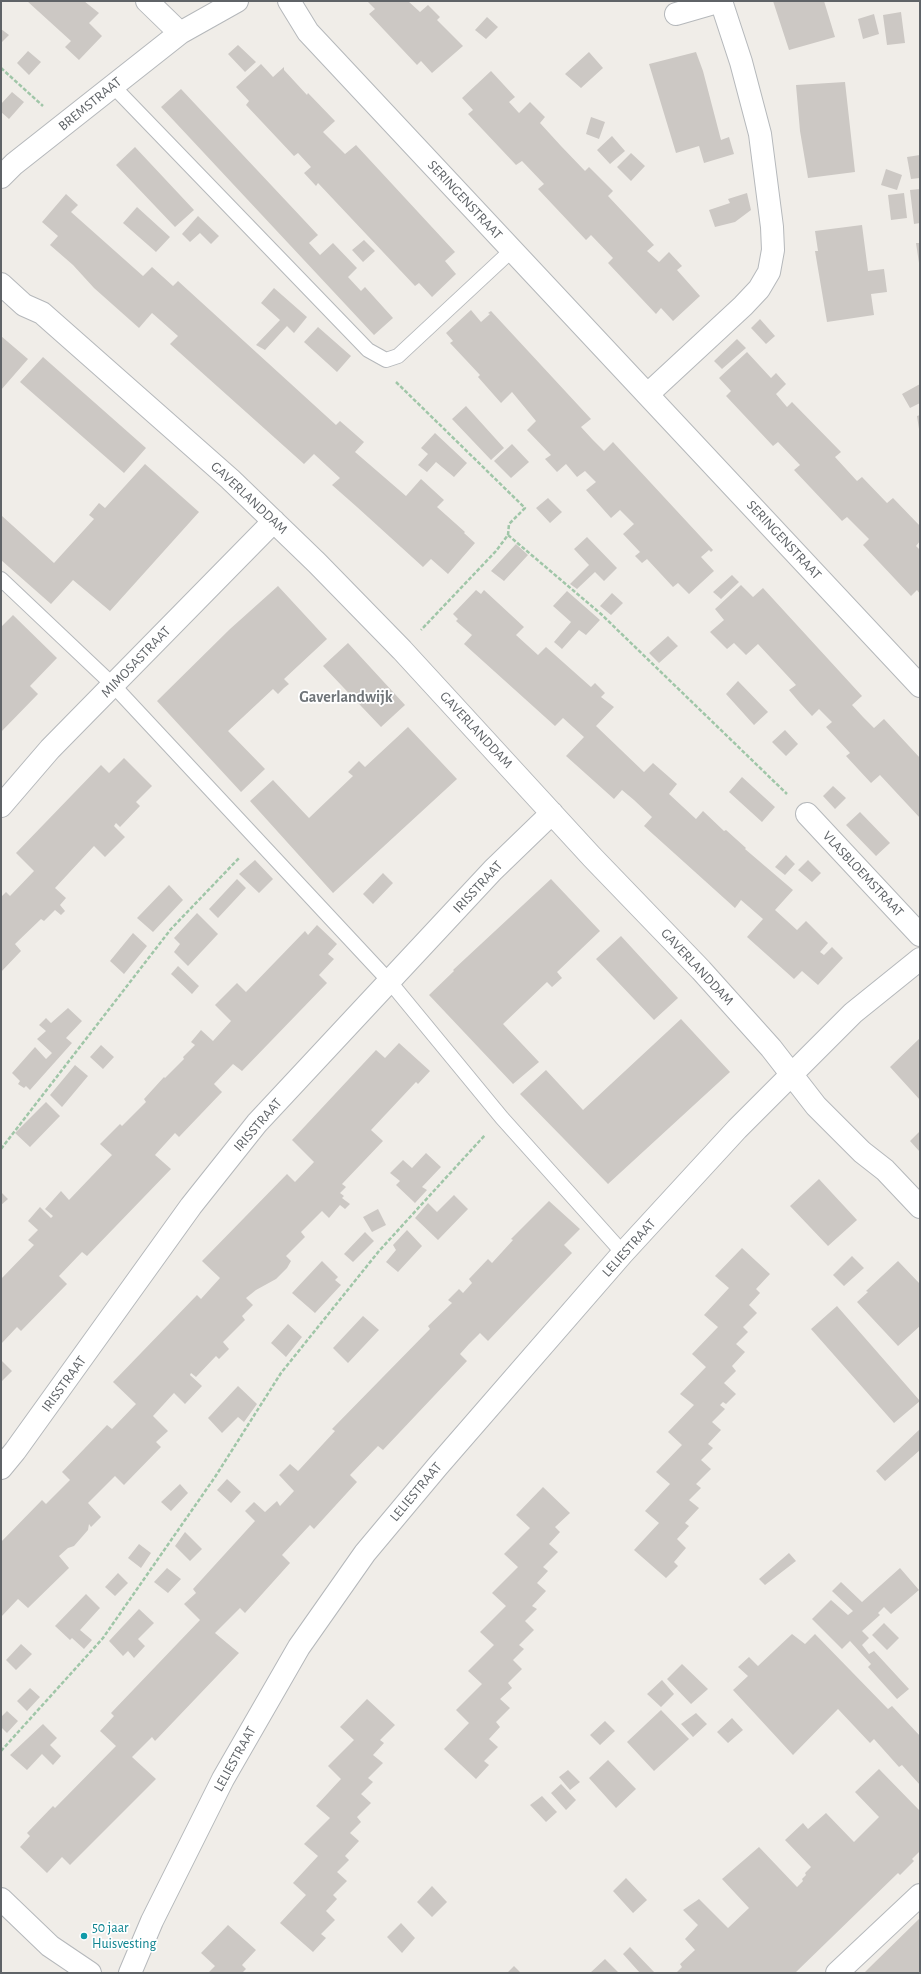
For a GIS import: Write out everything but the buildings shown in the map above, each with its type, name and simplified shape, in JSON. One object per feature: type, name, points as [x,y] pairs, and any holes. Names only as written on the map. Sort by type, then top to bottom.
[{"type":"street","points":[[147,1],[180,33]]},
{"type":"street","name":"BREMSTRAAT","points":[[1,177],[14,164],[112,85],[180,33],[237,1]]},
{"type":"street","name":"SERINGENSTRAAT","points":[[289,1],[308,32],[920,686]]},
{"type":"street","points":[[648,394],[743,306],[758,289],[769,272],[773,250],[772,227],[760,134],[742,62],[721,1],[676,14]]},
{"type":"street","name":"GAVERLANDDAM","points":[[1,284],[24,305],[42,314],[230,479],[274,521],[402,650],[552,813],[701,970],[772,1048],[816,1106],[862,1152],[885,1170],[920,1207]]},
{"type":"street","name":"MIMOSASTRAAT","points":[[1,806],[50,749],[274,521]]},
{"type":"street","name":"IRISSTRAAT","points":[[1,1468],[20,1444],[192,1206],[257,1123],[493,870],[552,813]]},
{"type":"street","name":"VLASBLOEMSTRAAT","points":[[807,814],[920,935]]},
{"type":"street","points":[[792,1074],[853,1013],[920,959]]},
{"type":"street","name":"LELIESTRAAT","points":[[130,1973],[152,1921],[223,1779],[299,1647],[365,1553],[437,1467],[623,1253],[738,1129],[792,1074]]},
{"type":"street","points":[[837,1973],[920,1895]]},
{"type":"street","points":[[2,1903],[50,1946],[90,1973]]},
{"type":"lane","points":[[112,85],[368,350],[386,360],[398,356],[512,250]]},
{"type":"lane","points":[[1,579],[113,685],[390,982],[502,1118],[623,1253]]},
{"type":"path","points":[[1,68],[64,125]]},
{"type":"path","points":[[386,360],[389,376],[525,508],[509,524],[508,535],[496,551],[402,650]]},
{"type":"path","points":[[508,535],[601,614],[807,814]]},
{"type":"path","points":[[1,1149],[171,930],[257,840]]},
{"type":"path","points":[[1,1752],[103,1638],[215,1477],[281,1373],[379,1251],[502,1118]]},
{"type":"place","name":"50 jaar Huisvesting","points":[[84,1936]]},
{"type":"district","name":"Gaverlandwijk","points":[[346,697]]}]
